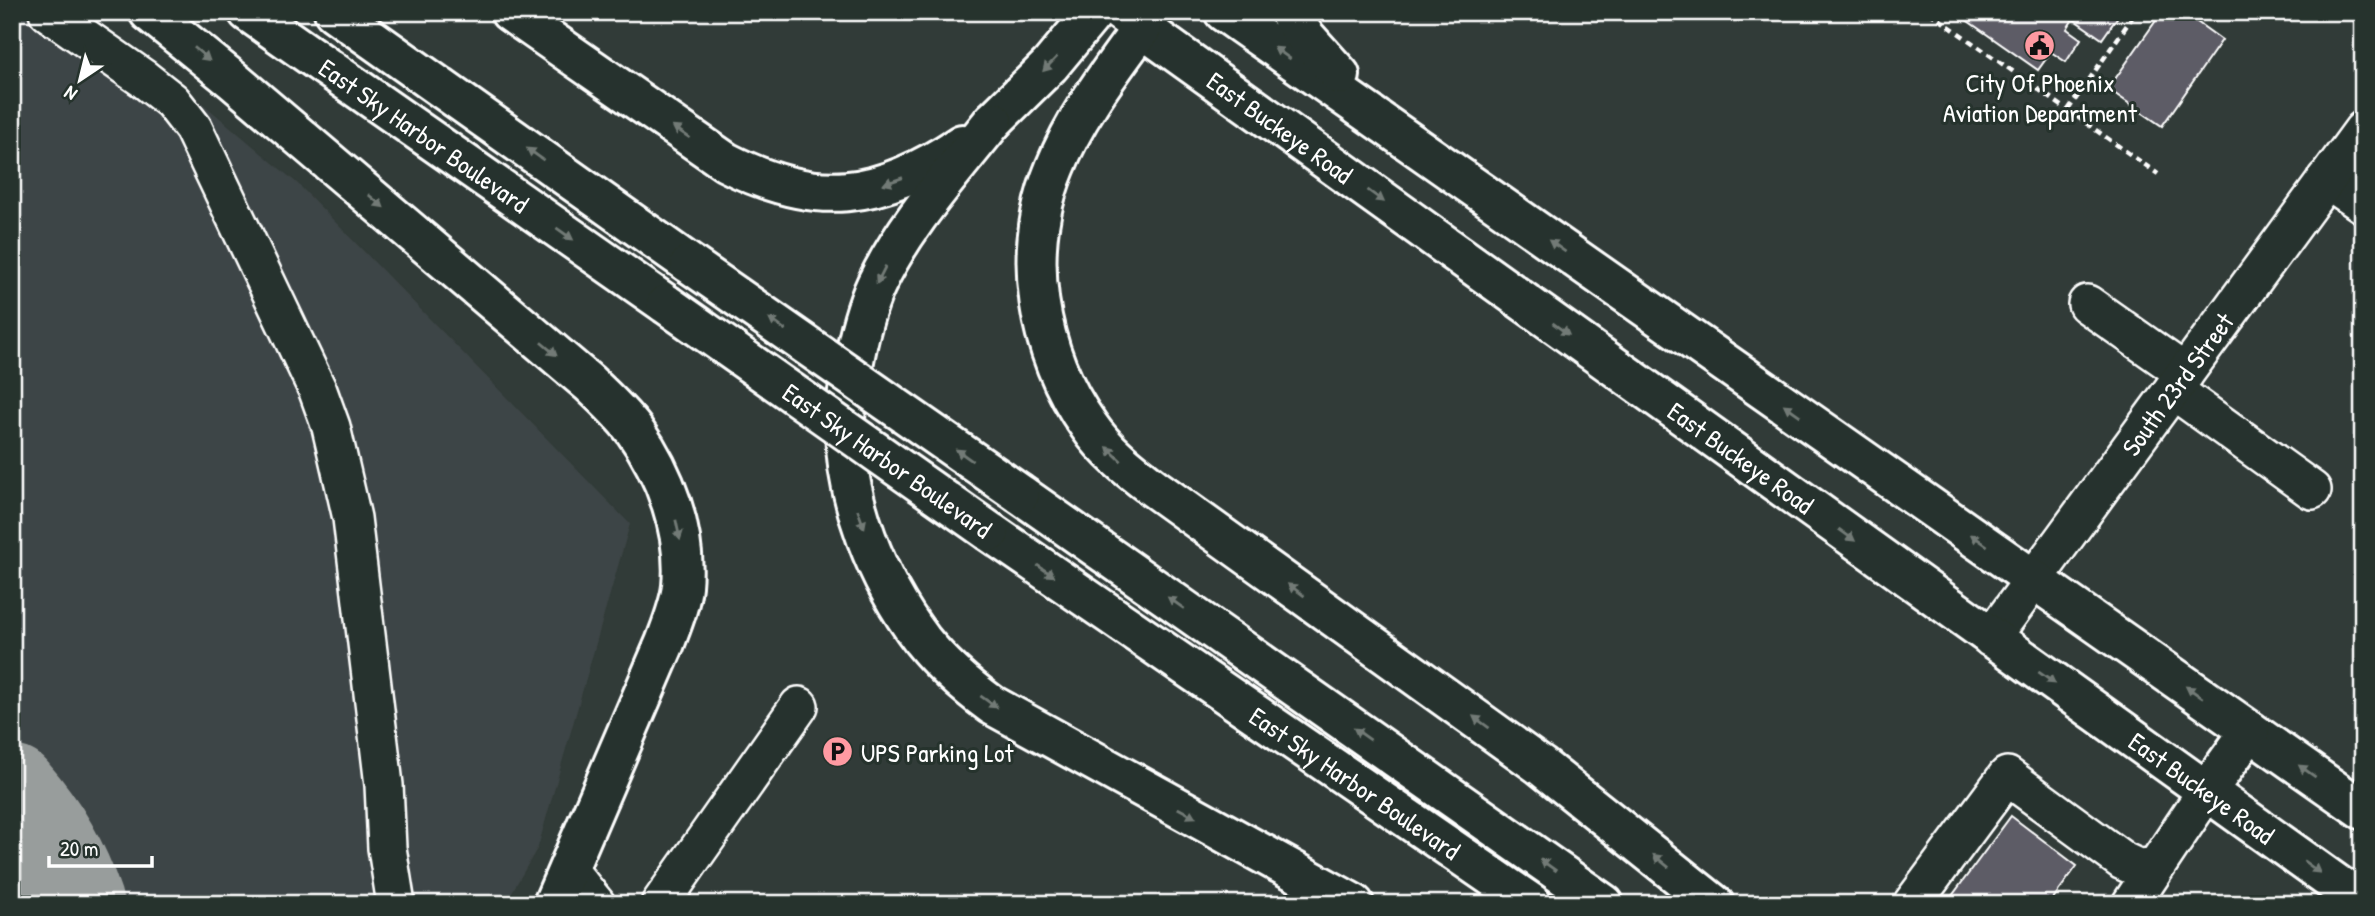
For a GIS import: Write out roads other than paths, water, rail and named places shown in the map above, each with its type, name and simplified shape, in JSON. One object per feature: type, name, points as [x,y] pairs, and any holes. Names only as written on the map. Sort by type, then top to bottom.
[{"type":"main road","points":[[149,12],[234,80],[589,383],[634,431],[654,465],[671,502],[679,533],[682,587],[676,614],[560,887]]},
{"type":"main road","name":"East Sky Harbor Boulevard","points":[[248,12],[990,532],[1532,904]]},
{"type":"main road","name":"East Sky Harbor Boulevard","points":[[334,12],[1604,904]]},
{"type":"main road","points":[[510,12],[726,162],[751,175],[801,190],[858,190],[908,177],[993,121]]},
{"type":"main road","points":[[1094,12],[1056,58],[993,121],[943,184],[894,251],[870,299],[858,339],[847,398],[846,453],[857,510],[884,577],[902,610],[923,641],[967,686],[992,705],[1354,904]]},
{"type":"main road","points":[[1224,12],[2363,810]]},
{"type":"main road","points":[[1289,12],[1320,55],[1398,135]]},
{"type":"main road","points":[[1138,17],[1065,146],[1047,189],[1038,232],[1037,281],[1045,332],[1063,381],[1088,426],[1117,458],[1145,481],[1541,766],[1714,904]]},
{"type":"main road","name":"East Buckeye Road","points":[[1138,17],[1991,638],[2363,903]]},
{"type":"main road","points":[[2207,792],[2250,731]]},
{"type":"street","points":[[48,12],[144,79],[172,102],[193,128],[318,391],[331,427],[352,518],[384,785],[387,848],[396,904]]},
{"type":"street","name":"South 23rd Street","points":[[1991,638],[2363,130]]},
{"type":"street","points":[[2326,179],[2363,204]]},
{"type":"street","points":[[2087,304],[2312,490]]},
{"type":"street","points":[[660,904],[799,706]]},
{"type":"street","points":[[1912,904],[2007,776],[2123,861],[2138,868],[2154,867]]},
{"type":"street","points":[[2131,904],[2207,792]]},
{"type":"street","points":[[560,887],[596,904]]},
{"type":"place","name":"City Of Phoenix Aviation Department","points":[[2040,46]]},
{"type":"place","name":"UPS Parking Lot","points":[[838,752]]}]
